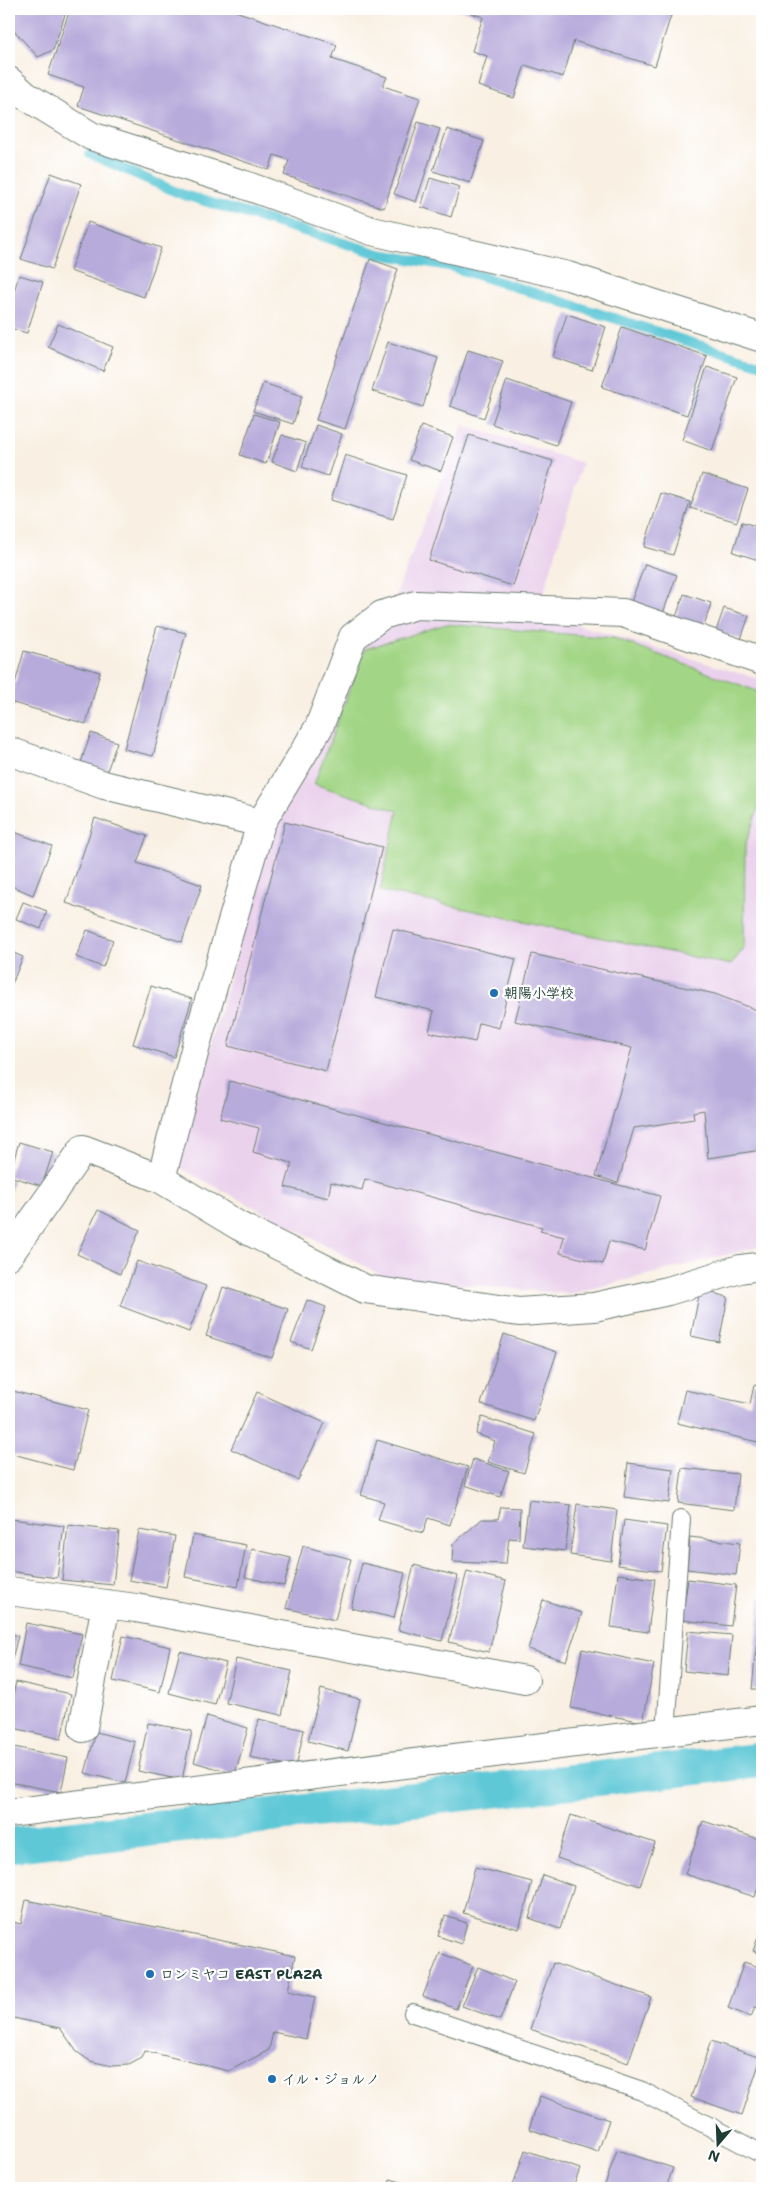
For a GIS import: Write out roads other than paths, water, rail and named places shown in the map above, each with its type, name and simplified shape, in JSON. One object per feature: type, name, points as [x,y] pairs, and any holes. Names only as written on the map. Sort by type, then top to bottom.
[{"type":"street","points":[[9,80],[26,96],[91,136],[242,184],[372,231],[568,276],[762,338]]},
{"type":"street","points":[[161,1179],[198,1038],[261,823],[319,727],[353,637],[382,615],[416,605],[623,613],[762,661]]},
{"type":"street","points":[[9,751],[104,785],[261,823]]},
{"type":"street","points":[[9,1255],[83,1149],[161,1179],[239,1226],[365,1289],[519,1312],[594,1307],[668,1290],[740,1269],[762,1266]]},
{"type":"street","points":[[9,1591],[146,1610],[525,1680]]},
{"type":"street","points":[[83,1728],[106,1604]]},
{"type":"street","points":[[9,1813],[762,1720]]},
{"type":"lane","points":[[666,1732],[681,1519]]},
{"type":"lane","points":[[413,2013],[642,2091],[762,2154]]},
{"type":"waterway","points":[[90,154],[181,194],[380,254],[449,266],[762,365]]},
{"type":"waterway","points":[[9,1845],[762,1760]]},
{"type":"place","name":"朝陽小学校","points":[[494,993]]},
{"type":"place","name":"ロンミヤコ EAST PLAZA","points":[[150,1974]]},
{"type":"place","name":"イル・ジョルノ","points":[[272,2079]]}]
